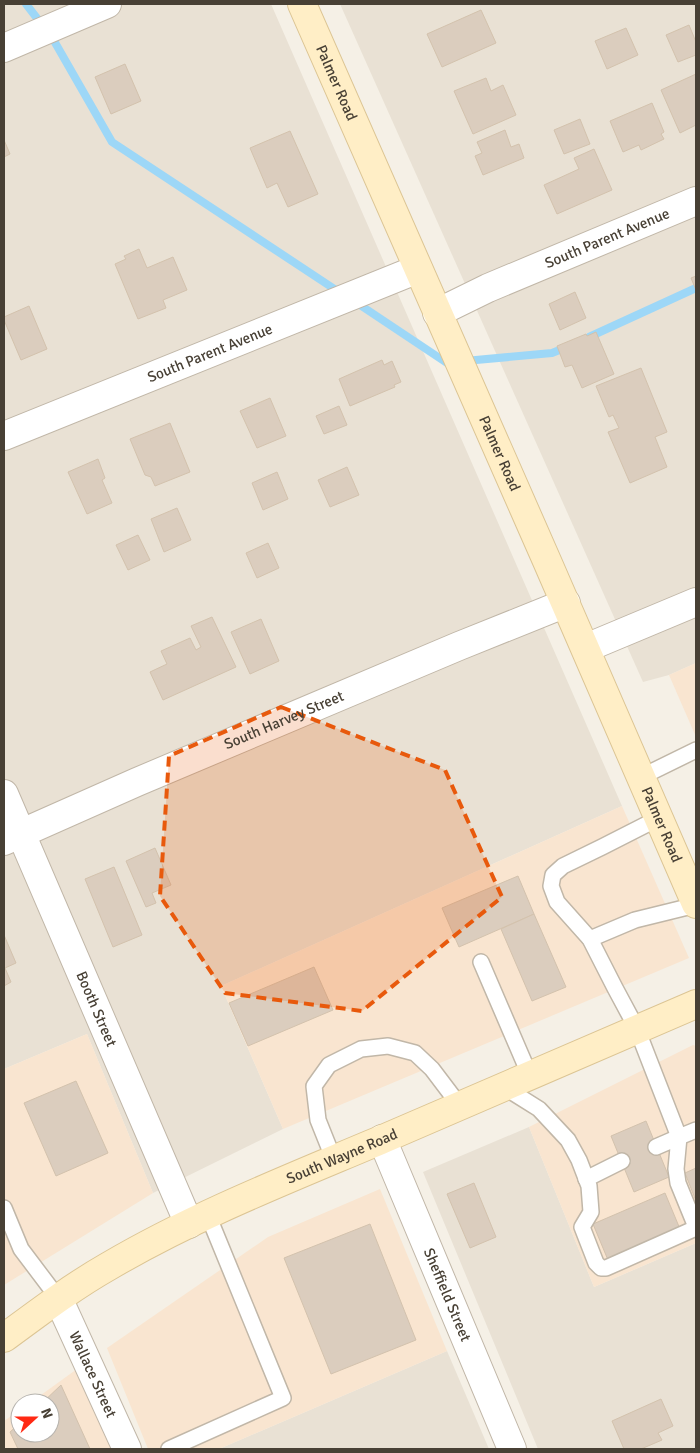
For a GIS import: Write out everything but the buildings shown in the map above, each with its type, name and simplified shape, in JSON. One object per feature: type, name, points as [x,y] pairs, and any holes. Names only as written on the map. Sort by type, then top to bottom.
[{"type":"street","points":[[4,48],[107,4]]},
{"type":"street","name":"Palmer Road","points":[[302,4],[586,648],[696,905]]},
{"type":"street","name":"South Parent Avenue","points":[[437,313],[488,288],[696,201]]},
{"type":"street","name":"South Parent Avenue","points":[[4,436],[418,269]]},
{"type":"street","points":[[586,648],[696,602]]},
{"type":"street","name":"South Harvey Street","points":[[12,837],[137,782],[566,603]]},
{"type":"street","name":"Booth Street","points":[[4,794],[12,837],[198,1219]]},
{"type":"street","name":"South Wayne Road","points":[[4,1338],[58,1298],[109,1266],[198,1219],[696,1004]]},
{"type":"street","name":"Sheffield Street","points":[[382,1139],[512,1449]]},
{"type":"street","name":"Wallace Street","points":[[58,1298],[127,1449]]},
{"type":"lane","points":[[641,777],[696,750]]},
{"type":"lane","points":[[504,1087],[539,1109],[568,1140],[579,1160],[589,1186],[591,1212],[582,1227],[596,1263],[601,1268],[606,1268],[696,1228],[678,1183],[676,1169],[679,1137],[638,1029],[614,988],[590,939],[556,902],[550,886],[553,875],[562,866],[659,818]]},
{"type":"lane","points":[[590,939],[635,920],[696,905]]},
{"type":"lane","points":[[482,962],[530,1076]]},
{"type":"lane","points":[[334,1160],[318,1120],[314,1086],[329,1065],[361,1049],[388,1046],[415,1053],[432,1069],[460,1106]]},
{"type":"lane","points":[[656,1147],[696,1130]]},
{"type":"lane","points":[[586,1179],[622,1161]]},
{"type":"lane","points":[[4,1208],[21,1249],[58,1298]]},
{"type":"lane","points":[[169,1449],[283,1398],[198,1219]]},
{"type":"highlighted area","points":[[281,707],[445,770],[502,897],[362,1011],[225,993],[160,896],[169,756]]},
{"type":"shaded area","points":[[4,4],[271,4],[622,806],[221,986],[283,1129],[153,1193],[87,1034],[4,1069]]},
{"type":"shaded area","points":[[340,4],[696,4],[696,663],[669,675],[643,682]]},
{"type":"shaded area","points":[[696,663],[696,737],[669,675]]},
{"type":"shaded area","points":[[622,806],[689,958],[283,1129],[221,986]]},
{"type":"shaded area","points":[[87,1034],[153,1193],[4,1285],[4,1069]]},
{"type":"shaded area","points":[[693,1045],[696,1046],[696,1243],[594,1287],[529,1127]]},
{"type":"shaded area","points":[[529,1127],[594,1287],[696,1243],[696,1449],[538,1449],[423,1172]]},
{"type":"shaded area","points":[[380,1189],[447,1351],[219,1449],[148,1449],[107,1348],[268,1237]]},
{"type":"shaded area","points":[[447,1351],[489,1449],[219,1449]]},
{"type":"shaded area","points":[[77,1369],[112,1449],[4,1449],[4,1421],[10,1417],[10,1443],[60,1443],[60,1393],[44,1393]]},
{"type":"waterway","points":[[26,4],[53,39],[112,142],[342,294]]},
{"type":"waterway","points":[[589,337],[696,288]]},
{"type":"waterway","points":[[354,301],[447,363],[451,363]]},
{"type":"waterway","points":[[465,361],[552,353],[567,347]]}]
